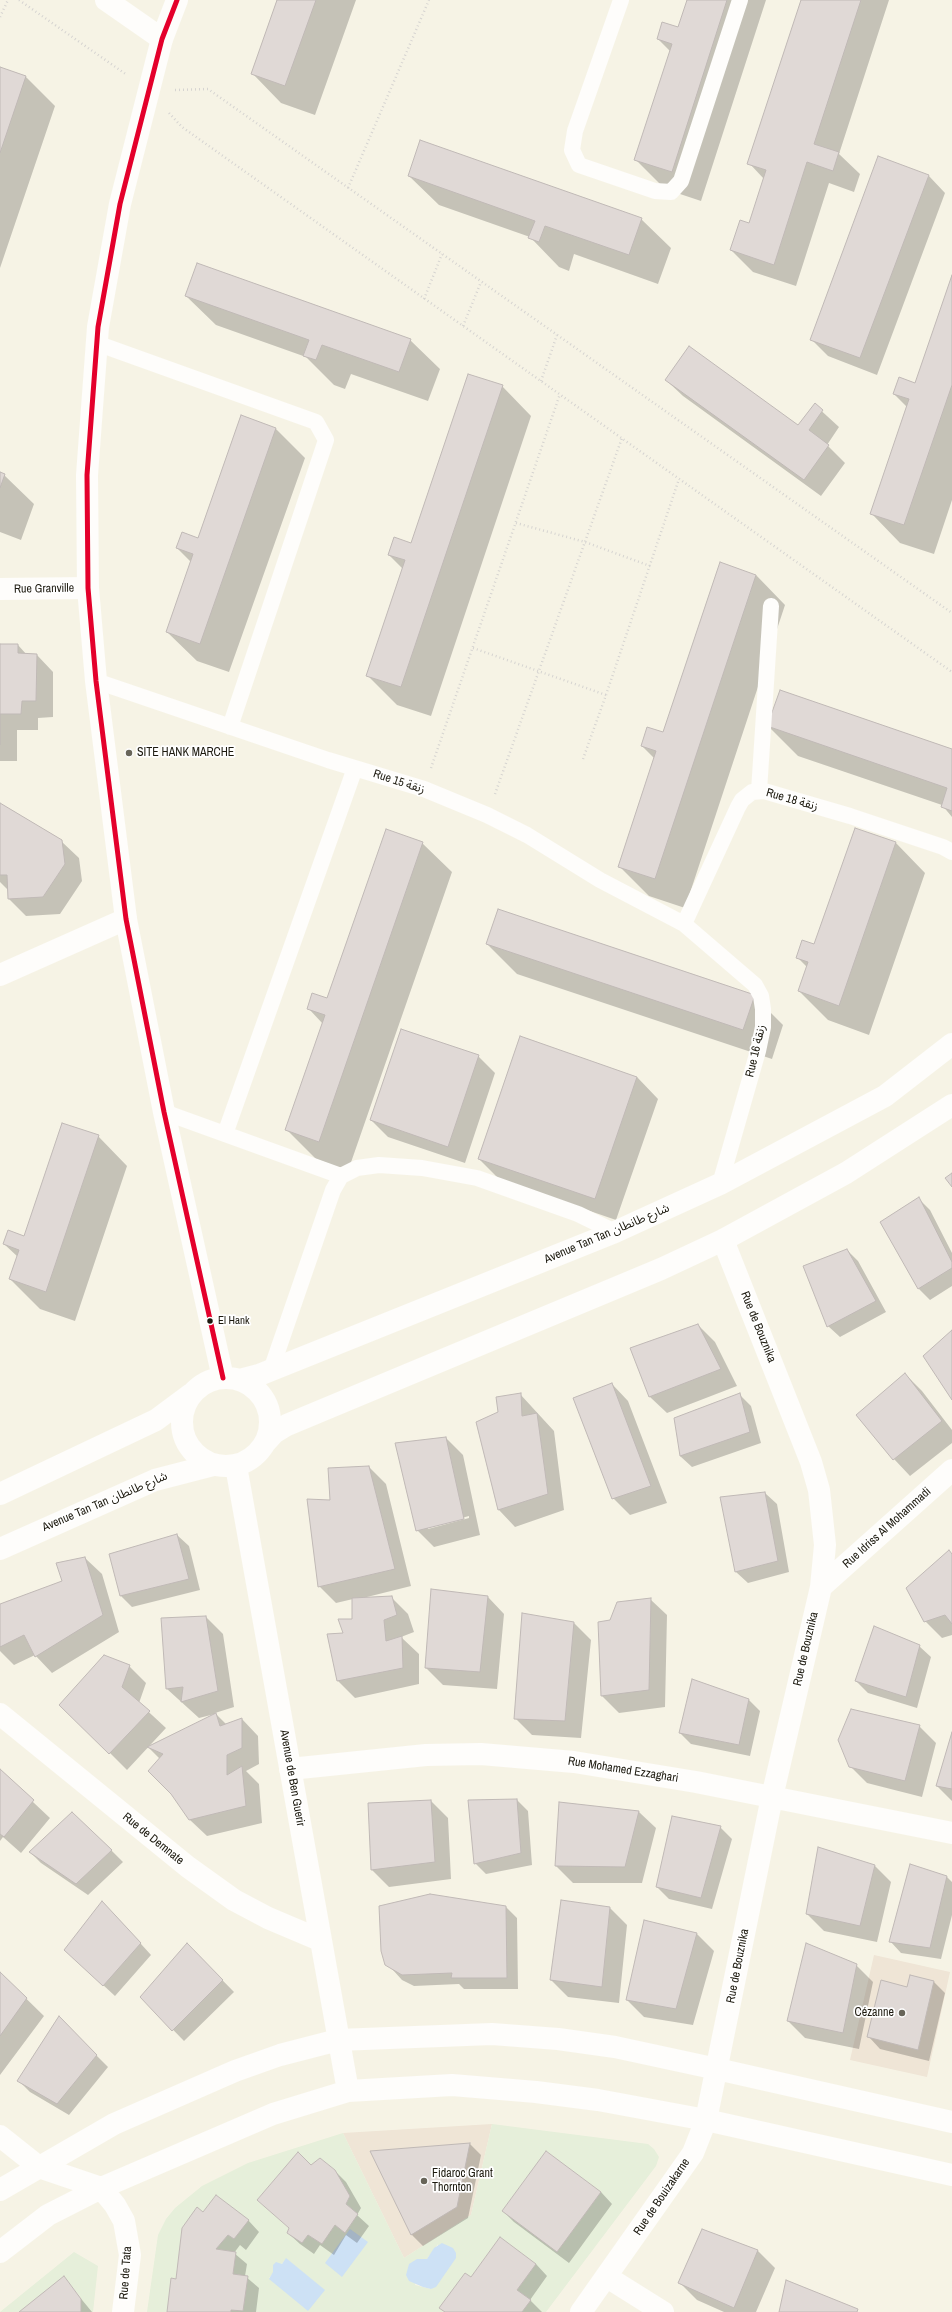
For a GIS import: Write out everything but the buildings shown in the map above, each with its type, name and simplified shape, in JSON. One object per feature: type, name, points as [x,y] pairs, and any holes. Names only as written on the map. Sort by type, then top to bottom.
[{"type":"street","points":[[106,0],[162,39]]},
{"type":"street","points":[[177,0],[162,39],[120,204],[96,343],[87,475],[88,588],[96,682],[126,919],[164,1112],[231,1379]]},
{"type":"street","name":"Rue Granville","points":[[0,589],[88,588]]},
{"type":"street","points":[[0,975],[126,919]]},
{"type":"street","name":"Avenue Tan Tan شارع طانطان","points":[[231,1379],[271,1370],[615,1232],[720,1184],[885,1096],[952,1044]]},
{"type":"street","points":[[194,1392],[185,1405],[182,1419],[183,1434],[189,1447],[200,1458],[213,1465],[236,1466],[247,1461],[257,1453],[274,1433],[287,1425],[661,1269],[723,1240],[846,1173],[952,1105]]},
{"type":"street","name":"Rue de Bouznika","points":[[717,2069],[772,1797],[821,1587],[825,1545],[819,1490],[811,1462],[723,1240]]},
{"type":"street","points":[[0,1494],[156,1420],[212,1380],[231,1379],[254,1387],[264,1399],[269,1413],[270,1428],[265,1443]]},
{"type":"street","name":"Avenue Tan Tan شارع طانطان","points":[[0,1549],[155,1480],[213,1465]]},
{"type":"street","name":"Avenue de Ben Guerir","points":[[236,1466],[348,2091]]},
{"type":"street","name":"Rue Idriss Al Mohammadi","points":[[821,1587],[952,1470]]},
{"type":"street","name":"Rue de Demnate","points":[[0,1714],[188,1867],[229,1896],[268,1918],[320,1940]]},
{"type":"street","name":"Rue Mohamed Ezzaghari","points":[[290,1768],[426,1755],[481,1754],[613,1767],[952,1833]]},
{"type":"street","points":[[0,2190],[114,2124],[228,2074],[280,2055],[338,2040],[492,2034],[558,2039],[615,2047],[952,2122]]},
{"type":"street","name":"Rue de Bouizakarne","points":[[581,2312],[693,2153],[706,2120],[717,2069]]},
{"type":"street","points":[[0,2252],[48,2215],[101,2188],[273,2114],[348,2091],[452,2085],[536,2092],[598,2100],[706,2120],[952,2175]]},
{"type":"street","points":[[0,2136],[39,2167],[101,2188]]},
{"type":"street","name":"Rue de Tata","points":[[101,2188],[118,2210],[124,2221],[129,2239],[129,2268],[123,2312]]},
{"type":"street","points":[[607,2277],[663,2312]]},
{"type":"lane","points":[[621,0],[575,131],[572,150],[579,165],[655,191],[671,192],[681,181],[740,0]]},
{"type":"lane","points":[[96,343],[316,422],[326,440],[230,727]]},
{"type":"lane","points":[[759,791],[771,606]]},
{"type":"lane","name":"Rue 15 زنقة","points":[[96,682],[355,768],[424,789],[487,815],[527,835],[600,880],[684,924]]},
{"type":"lane","points":[[225,1134],[355,768]]},
{"type":"lane","name":"Rue 18 زنقة","points":[[684,924],[742,800],[748,794],[759,791],[850,816],[943,847],[952,852]]},
{"type":"lane","name":"Rue 16 زنقة","points":[[684,924],[755,985],[761,996],[763,1009],[758,1050],[720,1184]]},
{"type":"lane","points":[[164,1112],[341,1176]]},
{"type":"lane","points":[[271,1370],[332,1190],[341,1176],[357,1168],[379,1165],[422,1168],[477,1178],[558,1206],[615,1232]]},
{"type":"path","points":[[0,17],[8,0]]},
{"type":"path","points":[[19,0],[149,91],[182,127],[952,672]]},
{"type":"path","points":[[348,188],[429,0]]},
{"type":"path","points":[[149,91],[208,89],[952,613]]},
{"type":"path","points":[[424,299],[442,254]]},
{"type":"path","points":[[463,326],[481,282]]},
{"type":"path","points":[[541,381],[557,335]]},
{"type":"path","points":[[424,789],[560,394]]},
{"type":"path","points":[[487,815],[622,438]]},
{"type":"path","points":[[582,758],[606,695],[679,479]]},
{"type":"path","points":[[516,523],[585,542],[650,566]]},
{"type":"path","points":[[473,648],[539,673],[606,695]]},
{"type":"shaded area","points":[[874,1955],[950,1972],[927,2077],[850,2060]]},
{"type":"shaded area","points":[[492,2124],[471,2215],[404,2258],[343,2133]]},
{"type":"green space","points":[[492,2124],[648,2144],[654,2149],[659,2157],[656,2166],[546,2312],[522,2312],[531,2300],[517,2290],[536,2264],[500,2237],[471,2277],[465,2273],[440,2308],[445,2312],[231,2312],[231,2310],[243,2311],[248,2276],[233,2274],[236,2252],[216,2249],[228,2235],[234,2239],[248,2220],[216,2195],[203,2212],[197,2208],[182,2228],[176,2279],[171,2278],[167,2312],[147,2312],[158,2235],[166,2219],[175,2208],[202,2186],[248,2163],[343,2133],[404,2258],[471,2215]],"holes":[[[546,2151],[601,2192],[557,2252],[502,2211]],[[298,2152],[311,2165],[320,2158],[335,2170],[350,2196],[346,2204],[358,2214],[345,2233],[335,2225],[322,2244],[308,2235],[302,2243],[287,2233],[289,2228],[257,2200]],[[438,2244],[431,2289],[415,2285],[417,2259],[427,2259]],[[286,2259],[324,2290],[269,2278]]]},
{"type":"green space","points":[[74,2252],[98,2266],[93,2312],[81,2312],[81,2298],[64,2276],[19,2312],[0,2312]]},
{"type":"water","points":[[350,2229],[368,2242],[342,2277],[325,2263]]},
{"type":"water","points":[[442,2243],[453,2248],[456,2253],[456,2258],[436,2287],[431,2289],[409,2281],[406,2275],[409,2264],[417,2259],[427,2259],[434,2248]]},
{"type":"water","points":[[286,2258],[325,2290],[308,2311],[269,2279],[273,2272],[273,2265],[276,2262],[282,2264]]},
{"type":"transit line","points":[[177,0],[162,39],[120,204],[98,327],[87,475],[88,588],[96,681],[126,919],[164,1112],[223,1378]]},
{"type":"place","name":"SITE HANK MARCHE","points":[[129,753]]},
{"type":"place","name":"El Hank","points":[[210,1321]]},
{"type":"place","name":"Cézanne","points":[[902,2013]]},
{"type":"place","name":"Fidaroc Grant Thornton","points":[[424,2181]]}]
